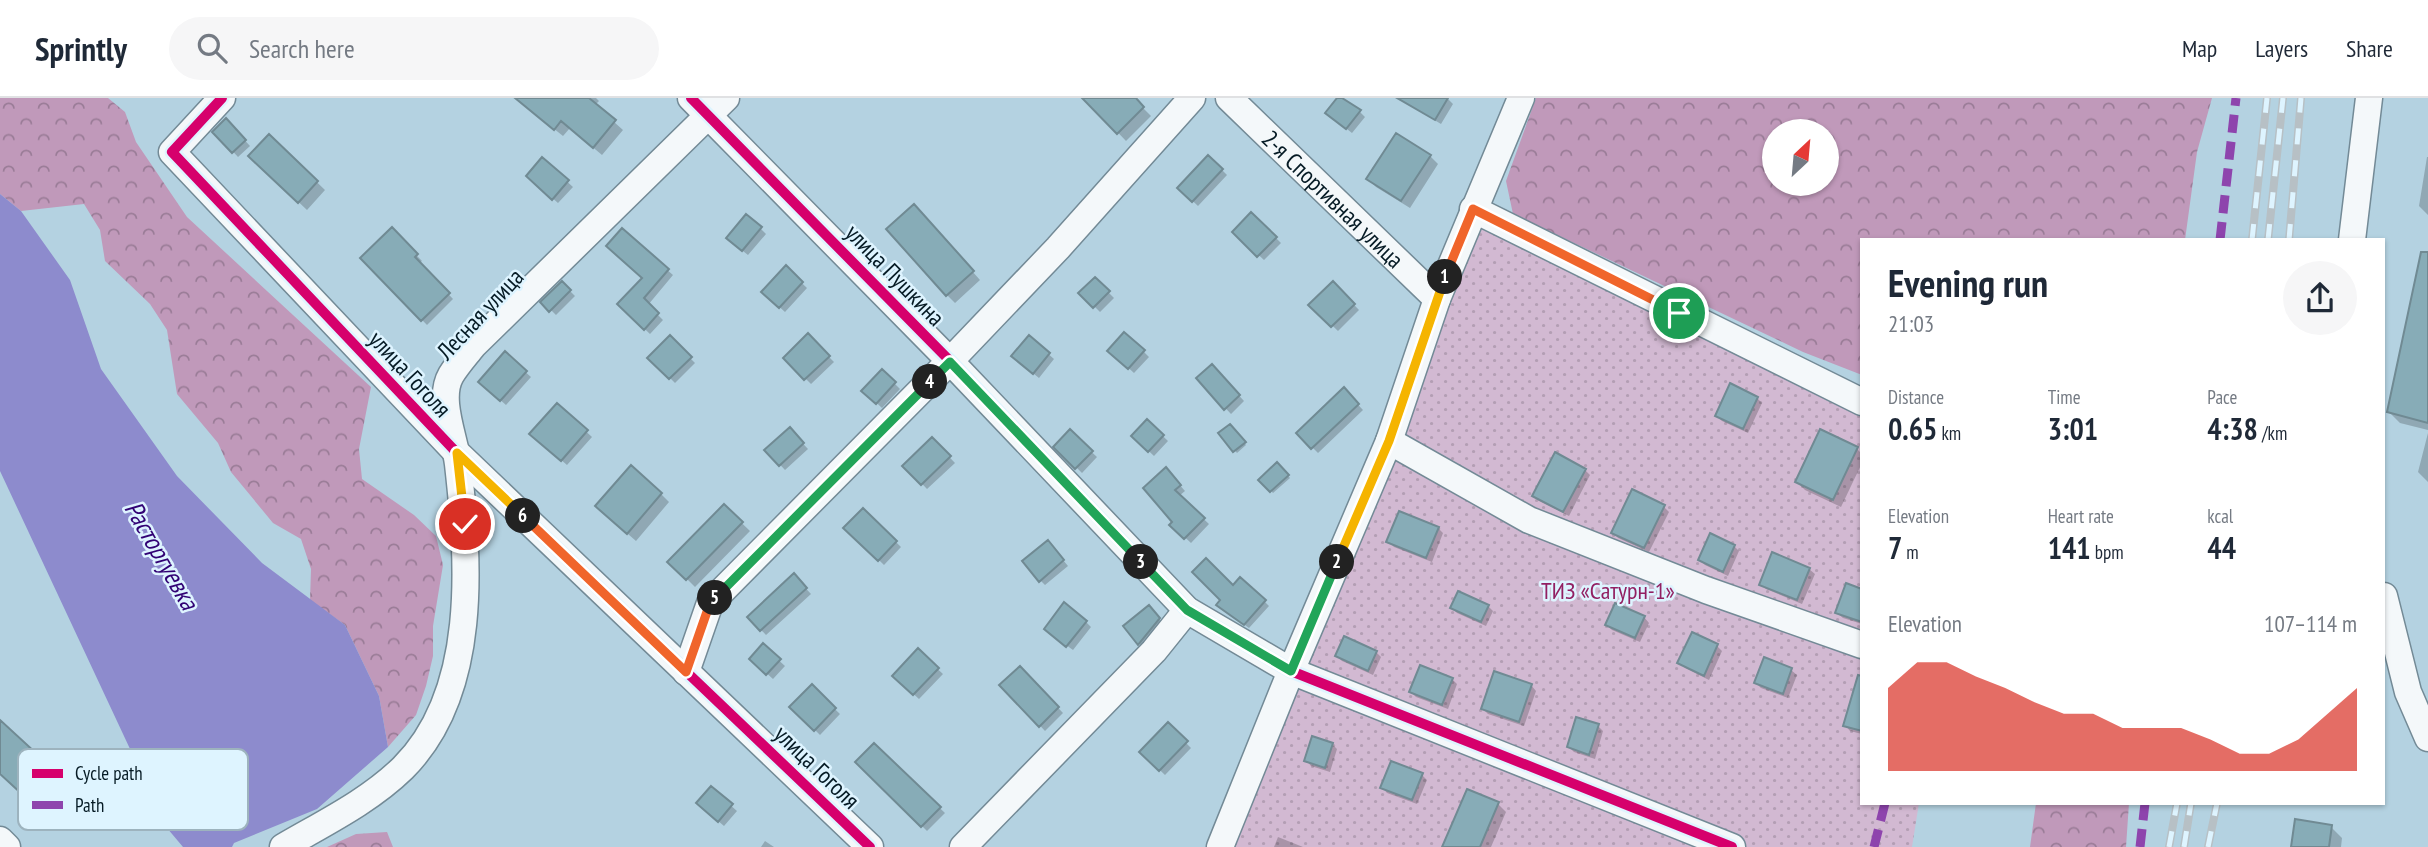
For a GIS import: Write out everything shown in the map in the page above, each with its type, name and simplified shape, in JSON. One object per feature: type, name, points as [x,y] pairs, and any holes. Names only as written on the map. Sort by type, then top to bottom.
[{"type":"street","name":"улица Гоголя","points":[[222,98],[173,152],[457,453],[870,847]]},
{"type":"street","points":[[686,672],[710,603],[950,362],[1192,98]]},
{"type":"street","name":"2-я Спортивная улица","points":[[1230,98],[1437,299]]},
{"type":"street","points":[[1220,847],[1389,441],[1437,299],[1521,98]]},
{"type":"street","points":[[2352,238],[2369,98]]},
{"type":"street","name":"улица Пушкина","points":[[709,104],[1187,610],[1291,671],[1732,847]]},
{"type":"street","name":"Лесная улица","points":[[283,847],[363,801],[404,767],[437,724],[458,663],[466,581],[465,524],[457,453],[445,410],[449,377],[473,346],[709,104]]},
{"type":"street","points":[[1473,209],[1860,401]]},
{"type":"street","points":[[1389,441],[1529,520],[1706,590],[1860,644]]},
{"type":"street","points":[[2385,600],[2408,692],[2428,738]]},
{"type":"street","points":[[963,847],[1154,651],[1187,610]]},
{"type":"street","points":[[0,840],[7,847]]},
{"type":"green space","points":[[0,98],[108,98],[125,112],[136,142],[187,217],[371,387],[359,449],[362,479],[414,515],[436,536],[443,565],[433,626],[433,656],[426,686],[416,715],[388,747],[379,696],[345,625],[310,600],[311,569],[301,539],[273,523],[231,472],[218,443],[177,394],[167,330],[150,304],[105,261],[100,230],[84,204],[21,211],[0,194]]},
{"type":"green space","points":[[1536,98],[2212,98],[2197,152],[2185,238],[1860,238],[1860,374],[1803,352],[1513,214],[1506,181]]},
{"type":"green space","name":"ТИЗ «Сатурн-1»","points":[[1492,209],[1860,392],[1860,805],[1919,805],[1912,847],[1234,847],[1291,695],[1457,278]]},
{"type":"green space","points":[[2036,805],[2129,805],[2126,847],[2030,847]]},
{"type":"green space","points":[[387,832],[393,847],[327,847],[356,834]]},
{"type":"water","name":"Расторгуевка","points":[[0,194],[21,211],[70,280],[101,369],[177,476],[262,563],[345,625],[379,696],[388,747],[317,809],[234,843],[232,847],[183,847],[169,830],[248,830],[248,749],[130,749],[0,471]]},
{"type":"building","points":[[515,98],[589,98],[616,120],[593,148],[561,121],[554,130]]},
{"type":"building","points":[[1082,98],[1136,98],[1144,107],[1117,134]]},
{"type":"building","points":[[1337,98],[1342,98],[1361,110],[1346,129],[1325,113]]},
{"type":"building","points":[[1397,98],[1448,98],[1435,120]]},
{"type":"building","points":[[226,118],[246,140],[232,153],[212,132]]},
{"type":"building","points":[[1396,133],[1431,155],[1401,201],[1366,179]]},
{"type":"building","points":[[269,134],[318,181],[298,203],[248,156]]},
{"type":"building","points":[[1208,155],[1223,169],[1192,202],[1177,188]]},
{"type":"building","points":[[542,157],[569,180],[552,200],[526,176]]},
{"type":"building","points":[[914,204],[974,271],[946,296],[886,229]]},
{"type":"building","points":[[1251,212],[1277,237],[1257,257],[1232,232]]},
{"type":"building","points":[[746,214],[762,227],[742,251],[726,238]]},
{"type":"building","points":[[392,227],[418,254],[415,257],[450,293],[421,321],[360,258]]},
{"type":"building","points":[[622,228],[669,269],[644,298],[659,313],[644,330],[617,304],[642,278],[606,246]]},
{"type":"building","points":[[2421,252],[2428,252],[2428,423],[2387,412]]},
{"type":"building","points":[[786,265],[803,282],[779,308],[761,292]]},
{"type":"building","points":[[1095,277],[1110,291],[1093,308],[1078,293]]},
{"type":"building","points":[[562,281],[571,290],[549,312],[540,302]]},
{"type":"building","points":[[1333,281],[1355,304],[1331,327],[1308,305]]},
{"type":"building","points":[[1124,332],[1145,350],[1128,369],[1107,351]]},
{"type":"building","points":[[808,333],[830,356],[804,380],[783,358]]},
{"type":"building","points":[[670,335],[692,357],[669,379],[647,358]]},
{"type":"building","points":[[1029,335],[1050,353],[1033,374],[1011,356]]},
{"type":"building","points":[[505,351],[527,371],[500,401],[478,382]]},
{"type":"building","points":[[1212,364],[1240,395],[1224,410],[1196,378]]},
{"type":"building","points":[[882,369],[896,382],[876,404],[861,391]]},
{"type":"building","points":[[1730,383],[1758,397],[1743,429],[1715,416]]},
{"type":"building","points":[[1344,387],[1359,404],[1311,449],[1296,433]]},
{"type":"building","points":[[557,403],[588,430],[561,461],[529,434]]},
{"type":"building","points":[[1147,419],[1164,435],[1148,452],[1131,436]]},
{"type":"building","points":[[1230,424],[1246,442],[1233,452],[1218,433]]},
{"type":"building","points":[[790,427],[804,443],[779,466],[764,450]]},
{"type":"building","points":[[1070,429],[1093,451],[1075,469],[1053,447]]},
{"type":"building","points":[[1820,429],[1858,447],[1833,500],[1795,482]]},
{"type":"building","points":[[932,437],[951,456],[921,485],[902,466]]},
{"type":"building","points":[[1555,452],[1586,469],[1563,512],[1532,496]]},
{"type":"building","points":[[1277,462],[1289,475],[1270,492],[1258,480]]},
{"type":"building","points":[[631,465],[662,493],[627,534],[595,506]]},
{"type":"building","points":[[1166,467],[1181,485],[1175,490],[1205,518],[1184,539],[1169,525],[1172,522],[1143,488]]},
{"type":"building","points":[[1632,489],[1665,505],[1644,548],[1611,533]]},
{"type":"building","points":[[724,504],[743,522],[686,580],[667,562]]},
{"type":"building","points":[[863,508],[897,541],[878,561],[843,528]]},
{"type":"building","points":[[1399,511],[1439,527],[1426,558],[1386,542]]},
{"type":"building","points":[[1710,533],[1735,545],[1723,572],[1698,560]]},
{"type":"building","points":[[1048,540],[1064,560],[1039,582],[1022,561]]},
{"type":"building","points":[[1772,552],[1810,568],[1797,600],[1759,585]]},
{"type":"building","points":[[1206,558],[1233,585],[1240,577],[1266,600],[1244,625],[1216,605],[1220,600],[1192,572]]},
{"type":"building","points":[[794,573],[807,588],[760,631],[747,617]]},
{"type":"building","points":[[1846,583],[1860,588],[1860,621],[1835,613]]},
{"type":"building","points":[[1458,591],[1489,605],[1481,622],[1450,608]]},
{"type":"building","points":[[1064,602],[1087,621],[1066,647],[1044,629]]},
{"type":"building","points":[[1615,603],[1645,616],[1635,638],[1605,625]]},
{"type":"building","points":[[1149,605],[1160,618],[1138,645],[1123,626]]},
{"type":"building","points":[[1692,632],[1718,644],[1704,676],[1677,663]]},
{"type":"building","points":[[1344,636],[1377,651],[1368,671],[1335,656]]},
{"type":"building","points":[[763,643],[781,659],[766,675],[749,659]]},
{"type":"building","points":[[918,648],[939,668],[913,695],[892,676]]},
{"type":"building","points":[[1764,657],[1792,668],[1783,694],[1754,683]]},
{"type":"building","points":[[1420,665],[1453,678],[1442,705],[1409,692]]},
{"type":"building","points":[[1020,666],[1059,707],[1039,727],[999,685]]},
{"type":"building","points":[[1494,671],[1532,684],[1519,722],[1481,709]]},
{"type":"building","points":[[1858,675],[1860,676],[1860,730],[1843,726]]},
{"type":"building","points":[[812,684],[836,708],[814,731],[789,707]]},
{"type":"building","points":[[1576,717],[1599,724],[1589,755],[1567,747]]},
{"type":"building","points":[[0,720],[32,749],[18,749],[18,790],[0,774]]},
{"type":"building","points":[[1168,722],[1188,741],[1159,771],[1139,752]]},
{"type":"building","points":[[1312,736],[1333,743],[1325,768],[1304,761]]},
{"type":"building","points":[[874,743],[941,807],[921,827],[855,762]]},
{"type":"building","points":[[1391,761],[1423,773],[1412,800],[1380,788]]},
{"type":"building","points":[[711,786],[733,804],[718,822],[696,803]]},
{"type":"building","points":[[1467,789],[1499,802],[1480,847],[1442,847]]},
{"type":"building","points":[[2295,819],[2332,825],[2329,847],[2291,847]]},
{"type":"railway","points":[[2252,238],[2267,98]]},
{"type":"railway","points":[[2268,238],[2283,98]]},
{"type":"railway","points":[[2289,238],[2301,98]]},
{"type":"railway","points":[[2169,847],[2177,805]]},
{"type":"railway","points":[[2184,847],[2191,805]]},
{"type":"railway","points":[[2208,847],[2217,805]]},
{"type":"marked path","points":[[2220,238],[2236,98]]},
{"type":"marked path","points":[[1874,847],[1884,805]]},
{"type":"marked path","points":[[2140,847],[2145,805]]},
{"type":"cycle path","points":[[222,98],[172,152],[457,453],[870,847]]},
{"type":"cycle path","points":[[691,98],[950,361],[1187,610],[1291,671],[1732,847]]},
{"type":"route","points":[[465,524],[457,453],[686,672],[710,603],[950,362],[1187,610],[1291,671],[1389,441],[1437,299],[1473,209],[1679,313]]}]
